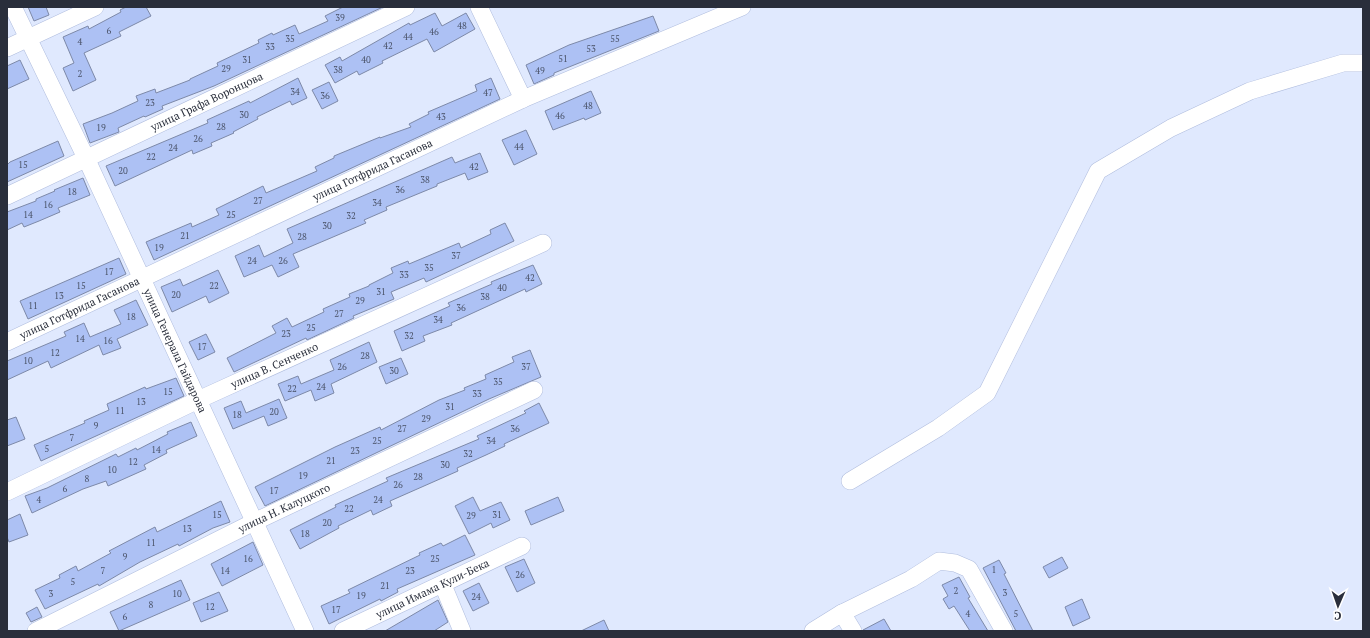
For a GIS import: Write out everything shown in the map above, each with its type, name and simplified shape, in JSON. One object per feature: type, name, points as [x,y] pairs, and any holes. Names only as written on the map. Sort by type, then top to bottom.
[{"type":"street","name":"улица Генерала Гайдарова","points":[[13,7],[29,37],[86,158],[140,278],[305,631]]},
{"type":"street","points":[[7,48],[95,7]]},
{"type":"street","name":"улица Графа Воронцова","points":[[7,196],[406,7]]},
{"type":"street","points":[[479,7],[524,99]]},
{"type":"street","name":"улица Готфрида Гасанова","points":[[7,342],[140,278],[524,99],[742,7]]},
{"type":"street","points":[[850,481],[938,428],[987,393],[1098,171],[1171,128],[1250,91],[1343,63],[1363,63]]},
{"type":"street","name":"улица В. Сенченко","points":[[7,492],[198,400],[543,243]]},
{"type":"street","name":"улица Н. Калуцкого","points":[[36,631],[254,522],[534,390]]},
{"type":"street","name":"улица Имама Кули-Бека","points":[[343,631],[443,585],[522,546]]},
{"type":"street","points":[[813,631],[842,613],[911,580],[939,561],[955,563],[970,569],[1004,631]]},
{"type":"street","points":[[443,585],[462,631]]},
{"type":"street","points":[[842,613],[853,631]]},
{"type":"building","points":[[28,7],[46,7],[49,15],[34,21]]},
{"type":"building","points":[[126,7],[146,7],[151,16],[119,32],[121,36],[84,53],[96,80],[73,91],[63,68],[74,63],[63,37],[88,26],[89,29],[121,12],[120,10]]},
{"type":"building","points":[[343,7],[383,7],[214,86],[162,106],[163,109],[118,128],[119,132],[90,143],[83,124],[138,101],[136,96],[155,89],[156,93],[190,80],[218,66],[217,63],[259,43],[258,40],[272,33],[273,35],[295,25],[299,34],[328,21],[325,16]]},
{"type":"building","points":[[435,13],[442,26],[466,13],[475,29],[434,52],[427,39],[382,61],[383,63],[359,75],[357,71],[335,83],[325,65],[340,57],[342,61],[409,23],[410,25]]},
{"type":"building","points":[[653,16],[659,31],[554,73],[554,75],[534,84],[526,65],[569,45]]},
{"type":"building","points":[[20,60],[29,79],[7,89],[7,66]]},
{"type":"building","points":[[298,78],[307,98],[292,105],[290,101],[257,117],[258,119],[233,132],[234,133],[211,143],[212,146],[193,154],[192,150],[115,186],[106,166],[208,123],[207,120],[249,101],[250,103]]},
{"type":"building","points":[[491,78],[500,99],[154,260],[146,242],[191,223],[192,227],[219,215],[216,209],[263,186],[266,193],[317,171],[315,167],[334,158],[334,156],[380,137],[411,127],[409,124],[429,114],[428,112],[477,91],[475,85]]},
{"type":"building","points":[[329,82],[338,101],[322,109],[312,90]]},
{"type":"building","points":[[591,91],[601,113],[585,120],[584,118],[553,130],[545,111]]},
{"type":"building","points":[[526,130],[537,154],[514,165],[502,140]]},
{"type":"building","points":[[58,141],[64,156],[7,182],[7,165],[10,162]]},
{"type":"building","points":[[480,153],[488,172],[468,180],[465,173],[386,207],[387,210],[364,220],[366,223],[293,254],[299,267],[278,277],[272,265],[244,277],[235,256],[259,245],[264,257],[293,243],[287,229],[452,157],[455,163]]},
{"type":"building","points":[[83,178],[90,195],[58,208],[60,212],[39,221],[24,227],[22,223],[7,230],[7,212],[36,201],[36,199],[55,191],[54,190]]},
{"type":"building","points":[[505,223],[514,241],[426,282],[424,278],[391,292],[394,299],[353,316],[354,318],[307,340],[306,338],[234,372],[227,358],[276,333],[272,326],[287,318],[292,327],[324,312],[323,309],[350,297],[349,294],[369,286],[393,273],[391,268],[408,261],[409,264],[459,243],[461,248],[491,234],[490,230]]},
{"type":"building","points":[[119,258],[126,274],[28,319],[20,301]]},
{"type":"building","points":[[533,265],[542,284],[526,292],[525,289],[451,323],[452,325],[423,336],[425,341],[402,351],[394,331],[450,306],[448,303],[492,284],[491,282]]},
{"type":"building","points":[[218,270],[229,293],[209,303],[206,296],[172,312],[161,287],[180,279],[183,286]]},
{"type":"building","points":[[136,300],[148,325],[117,339],[121,348],[103,355],[99,345],[51,368],[48,361],[7,380],[7,361],[66,336],[64,332],[84,323],[90,337],[121,324],[114,310]]},
{"type":"building","points":[[206,334],[215,352],[198,360],[189,342]]},
{"type":"building","points":[[369,342],[377,362],[331,384],[334,393],[315,401],[311,390],[285,401],[278,384],[298,376],[301,384],[334,370],[330,360]]},
{"type":"building","points":[[530,350],[541,377],[489,399],[265,506],[255,487],[335,447],[380,427],[381,430],[439,400],[465,390],[464,388],[486,379],[485,375],[514,362],[512,357]]},
{"type":"building","points":[[401,358],[408,374],[386,384],[379,367]]},
{"type":"building","points":[[176,378],[184,396],[41,461],[34,445],[85,423],[84,421],[109,410],[107,404],[145,387],[146,389]]},
{"type":"building","points":[[279,399],[287,418],[268,426],[264,416],[233,429],[224,408],[241,401],[246,413]]},
{"type":"building","points":[[539,403],[549,423],[504,444],[505,446],[457,468],[458,471],[390,501],[392,506],[373,515],[371,510],[338,526],[339,528],[300,549],[290,530],[336,507],[335,505],[388,481],[386,478],[479,439],[477,436],[526,413],[524,411]]},
{"type":"building","points":[[16,417],[25,439],[7,446],[7,420]]},
{"type":"building","points":[[191,422],[197,436],[166,450],[167,453],[144,465],[146,469],[108,486],[106,481],[83,489],[32,513],[25,496],[47,488],[116,454],[118,457],[136,448],[137,450],[168,434],[167,432]]},
{"type":"building","points":[[473,497],[480,511],[501,502],[510,520],[493,528],[491,523],[469,534],[455,506]]},
{"type":"building","points":[[558,497],[564,511],[531,525],[525,511]]},
{"type":"building","points":[[221,501],[230,522],[213,528],[179,546],[178,544],[140,562],[99,586],[98,584],[45,609],[35,590],[60,578],[59,575],[76,566],[78,571],[111,553],[109,551],[155,527],[157,532]]},
{"type":"building","points":[[20,514],[28,535],[9,542],[7,537],[7,520]]},
{"type":"building","points":[[465,535],[475,555],[397,589],[398,592],[381,601],[380,599],[329,624],[321,606],[350,593],[348,590],[420,555],[419,553],[441,543],[443,546]]},
{"type":"building","points":[[253,542],[263,565],[222,586],[211,564]]},
{"type":"building","points":[[1062,557],[1068,568],[1049,578],[1043,567]]},
{"type":"building","points":[[524,559],[535,583],[517,592],[505,567]]},
{"type":"building","points":[[999,560],[1006,573],[1004,574],[1033,631],[1016,631],[983,568]]},
{"type":"building","points":[[959,577],[970,597],[968,598],[988,631],[970,631],[954,606],[949,609],[943,599],[948,596],[942,585]]},
{"type":"building","points":[[181,580],[190,600],[119,631],[110,612]]},
{"type":"building","points":[[479,583],[489,603],[473,611],[463,591]]},
{"type":"building","points":[[219,592],[228,611],[201,622],[193,603]]},
{"type":"building","points":[[1082,599],[1090,618],[1073,626],[1065,607]]},
{"type":"building","points":[[438,600],[448,622],[434,631],[385,631]]},
{"type":"building","points":[[37,607],[42,617],[31,622],[26,613]]},
{"type":"building","points":[[884,619],[891,631],[863,631],[863,630]]},
{"type":"building","points":[[604,620],[609,631],[581,631]]}]
